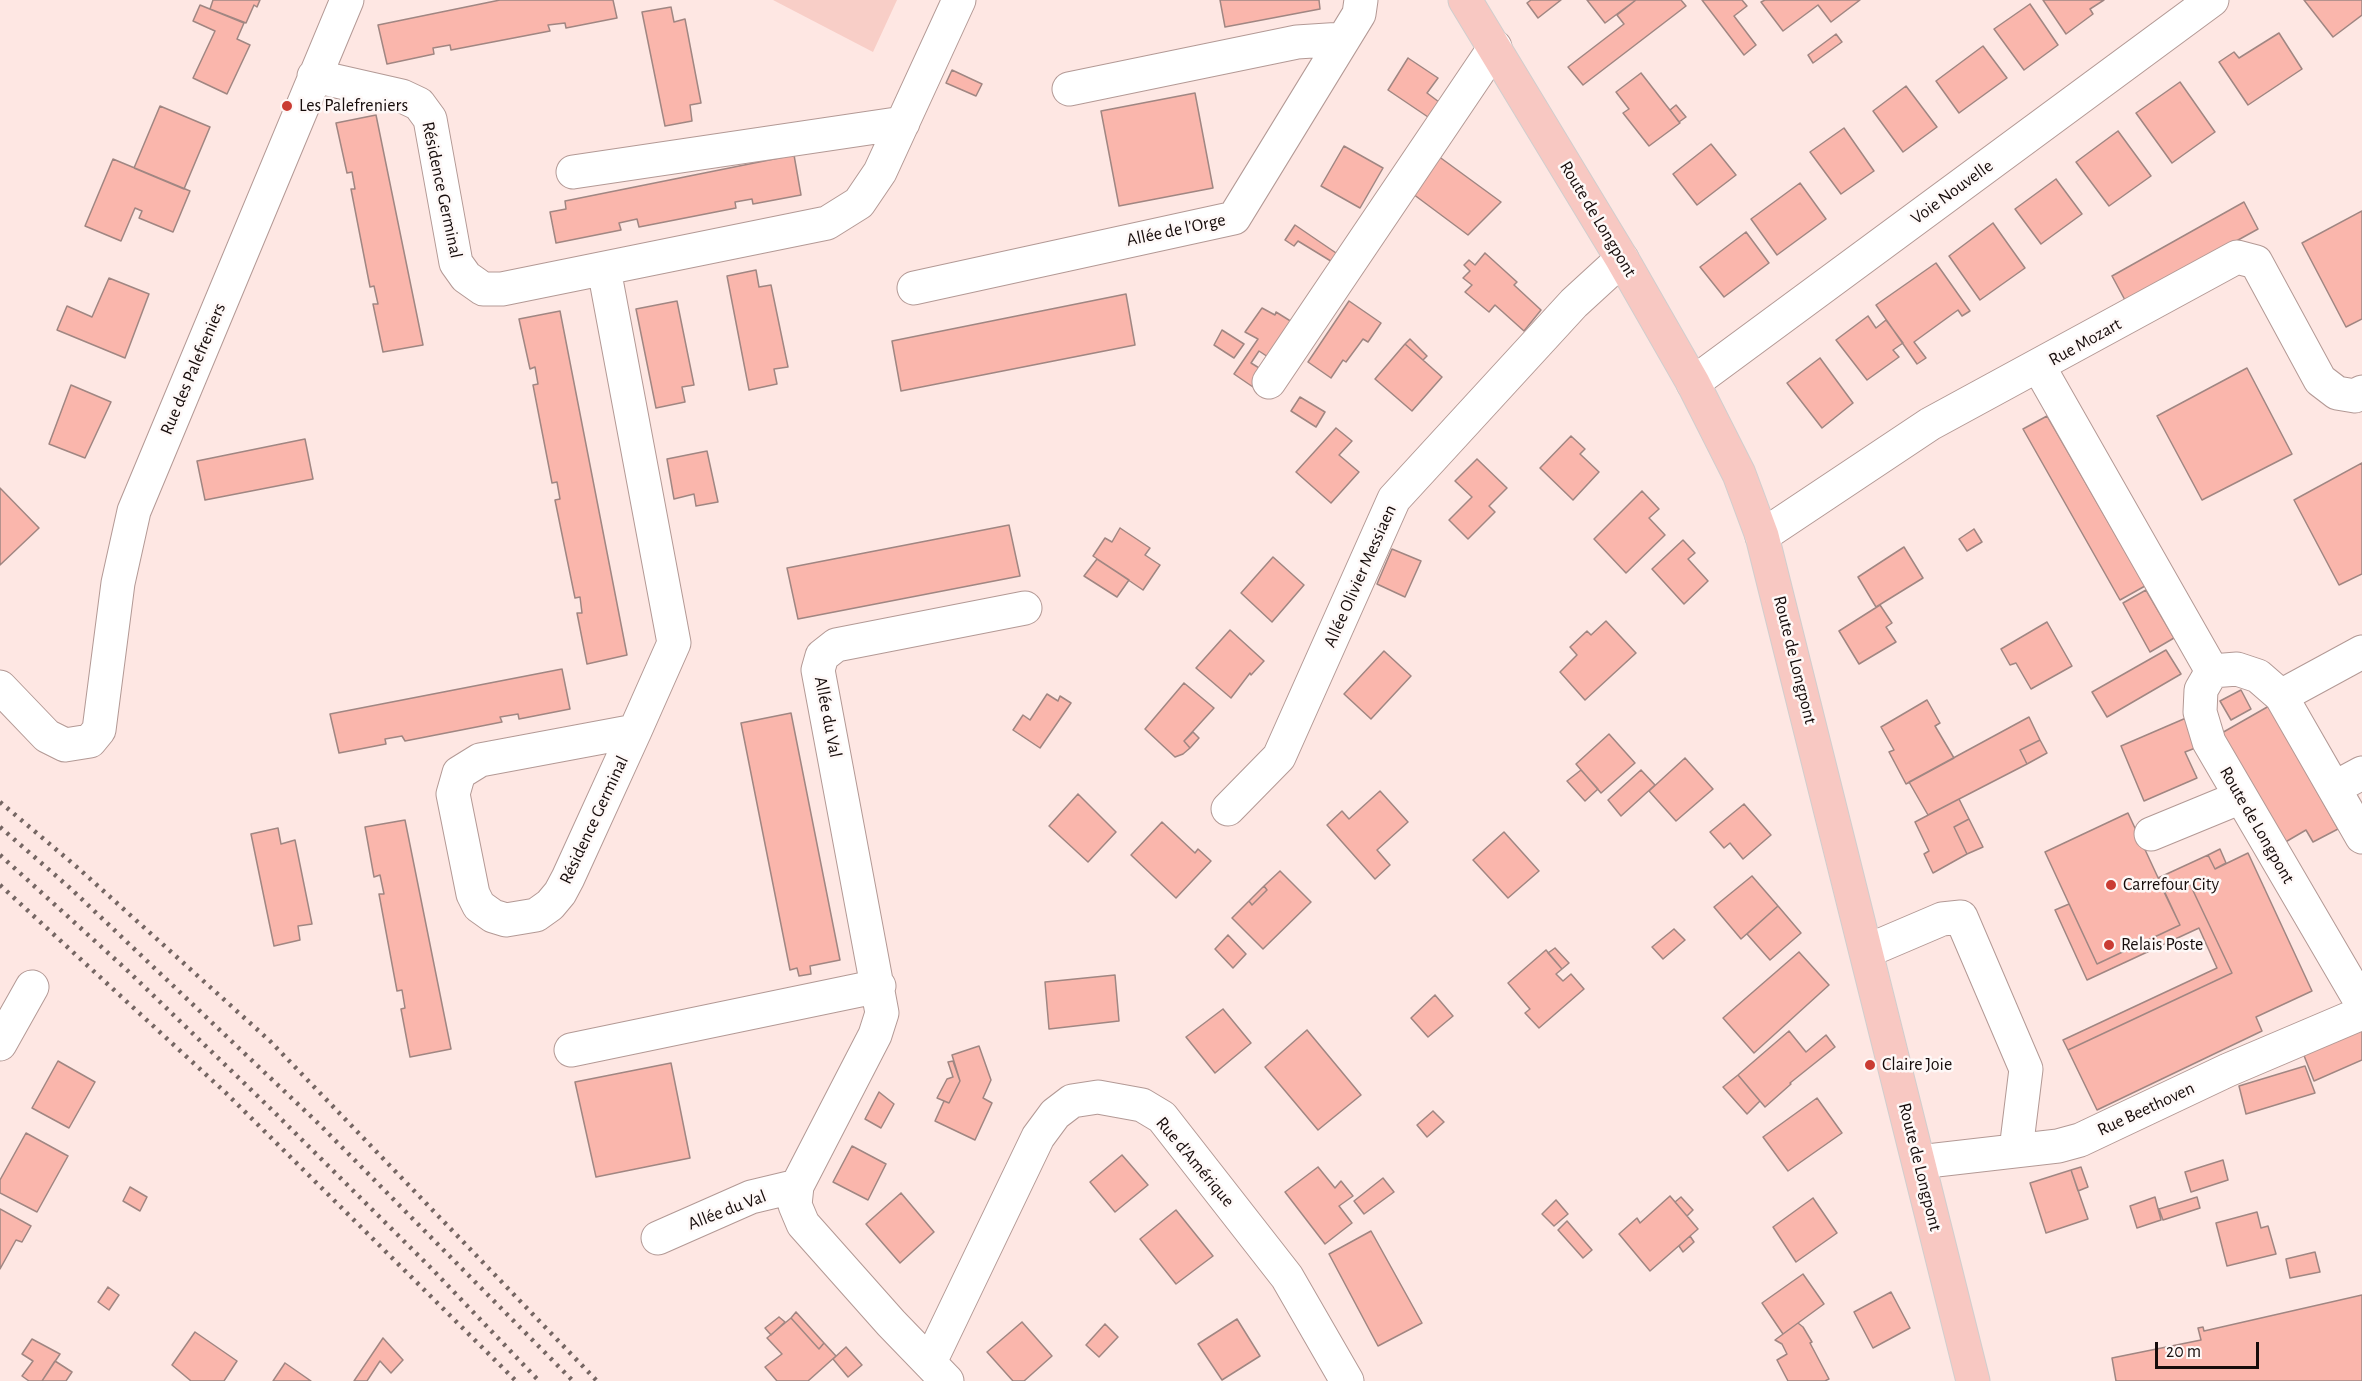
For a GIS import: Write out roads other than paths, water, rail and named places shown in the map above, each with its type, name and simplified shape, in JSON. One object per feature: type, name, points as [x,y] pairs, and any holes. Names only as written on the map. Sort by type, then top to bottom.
[{"type":"main road","name":"Route de Longpont","points":[[1465,0],[1622,259],[1692,383],[1739,474],[1762,536],[1973,1381]]},
{"type":"street","name":"Rue des Palefreniers","points":[[0,687],[47,736],[65,745],[80,745],[90,741],[99,729],[118,583],[134,511],[347,0]]},
{"type":"street","name":"Résidence Germinal","points":[[314,76],[402,96],[419,104],[430,119],[456,263],[466,277],[483,289],[502,289],[827,223],[859,203],[880,172],[958,0]]},
{"type":"street","name":"Allée de l'Orge","points":[[914,288],[1234,218],[1359,14],[1361,0]]},
{"type":"street","name":"Voie Nouvelle","points":[[1692,383],[2212,0]]},
{"type":"street","points":[[1069,89],[1297,42],[1343,39]]},
{"type":"street","points":[[1269,382],[1495,47]]},
{"type":"street","points":[[573,172],[903,123]]},
{"type":"street","name":"Rue Mozart","points":[[1762,536],[1930,424],[2039,367],[2237,257],[2256,262],[2320,380],[2337,393],[2355,396],[2362,392]]},
{"type":"street","name":"Allée Olivier Messiaen","points":[[1228,809],[1279,757],[1394,499],[1574,303],[1622,259]]},
{"type":"street","name":"Résidence Germinal","points":[[604,269],[674,643],[635,732],[568,878],[550,905],[536,915],[506,920],[493,916],[479,906],[473,894],[453,794],[459,774],[480,760],[635,732]]},
{"type":"street","points":[[2039,367],[2212,671],[2237,669],[2258,676],[2281,696],[2348,781],[2362,837]]},
{"type":"street","name":"Allée du Val","points":[[658,1238],[751,1197],[798,1205],[875,1035],[882,1013],[879,986],[818,670],[822,656],[836,645],[1025,608]]},
{"type":"street","points":[[2281,696],[2362,652]]},
{"type":"street","name":"Route de Longpont","points":[[2212,671],[2200,690],[2200,712],[2209,742],[2362,1004]]},
{"type":"street","points":[[2151,834],[2241,797]]},
{"type":"street","points":[[1867,951],[1942,919],[1961,917],[2026,1069],[2016,1150]]},
{"type":"street","points":[[571,1050],[879,986]]},
{"type":"street","points":[[0,1044],[32,987]]},
{"type":"street","name":"Rue Beethoven","points":[[1919,1162],[2058,1146],[2080,1140],[2228,1070],[2362,1013]]},
{"type":"street","name":"Rue d'Amérique","points":[[798,1205],[891,1323],[939,1371],[1038,1137],[1055,1114],[1072,1101],[1098,1097],[1142,1105],[1162,1117],[1287,1276],[1347,1381]]},
{"type":"railway","points":[[0,802],[78,868],[270,1041],[597,1381]]},
{"type":"railway","points":[[0,827],[70,888],[320,1125],[573,1381]]},
{"type":"railway","points":[[0,855],[128,971],[271,1109],[432,1269],[539,1381]]},
{"type":"railway","points":[[0,885],[226,1093],[516,1381]]},
{"type":"place","name":"Les Palefreniers","points":[[287,106]]},
{"type":"place","name":"Carrefour City","points":[[2111,885]]},
{"type":"place","name":"Relais Poste","points":[[2109,945]]},
{"type":"place","name":"Claire Joie","points":[[1870,1065]]}]
